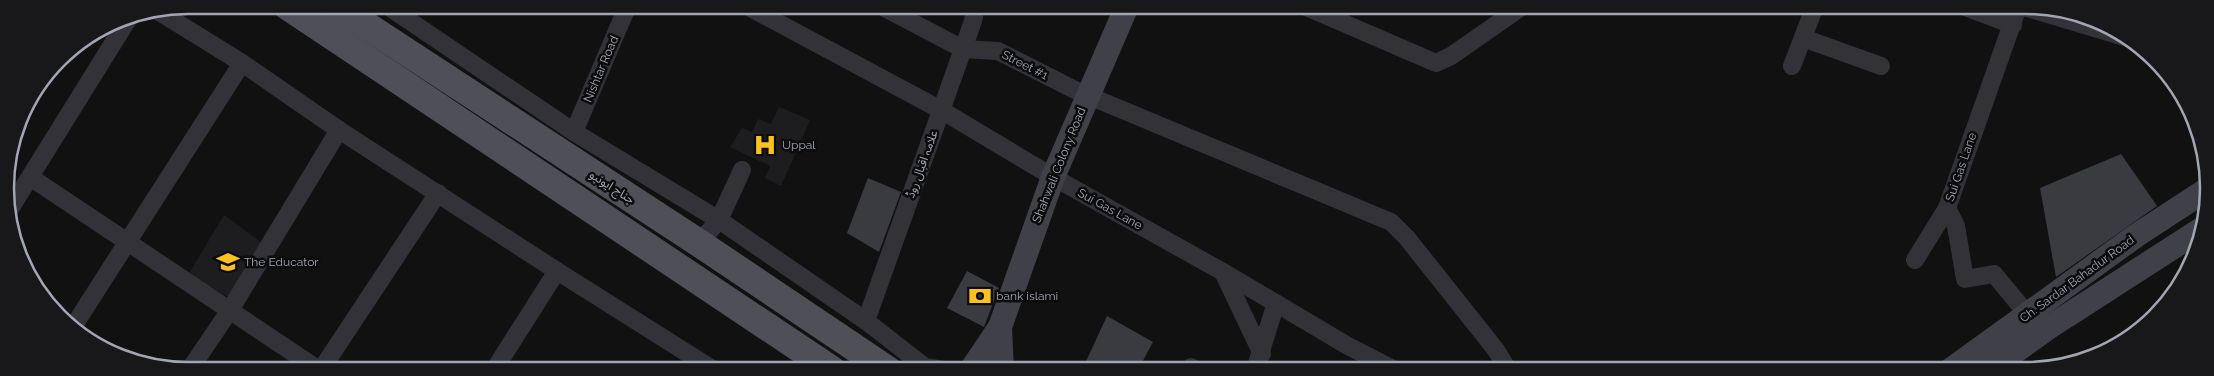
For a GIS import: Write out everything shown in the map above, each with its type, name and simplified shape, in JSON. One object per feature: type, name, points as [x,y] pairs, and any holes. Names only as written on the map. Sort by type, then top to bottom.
[{"type":"main road","points":[[299,14],[820,362]]},
{"type":"main road","name":"جناح ایونیو","points":[[349,14],[699,243],[876,362]]},
{"type":"main road","name":"Shahwali Colony Road","points":[[976,362],[1000,327],[1052,177],[1123,14]]},
{"type":"main road","name":"Ch. Sardar Bahadur Road","points":[[1960,362],[2137,235],[2200,194]]},
{"type":"main road","name":"Ch. Sardar Bahadur Road","points":[[1999,362],[2048,328],[2194,234]]},
{"type":"main road","name":"Shahwali Colony Road","points":[[1000,327],[1002,362]]},
{"type":"street","points":[[399,14],[574,132],[719,220],[866,321],[919,362]]},
{"type":"street","name":"Nishtar Road","points":[[574,132],[624,14]]},
{"type":"street","name":"Sui Gas Lane","points":[[760,14],[941,110],[1052,177],[1379,362]]},
{"type":"street","name":"Street #1","points":[[896,14],[963,48],[998,52],[1087,95],[1391,222],[1408,238],[1496,350],[1503,362]]},
{"type":"street","name":"علامہ اقبال روڈ","points":[[866,321],[974,14]]},
{"type":"street","points":[[1323,14],[1436,63],[1451,56],[1511,14]]},
{"type":"street","points":[[1792,66],[1812,14]]},
{"type":"street","points":[[1984,14],[2013,25]]},
{"type":"street","name":"Sui Gas Lane","points":[[2016,14],[1947,208],[1956,226],[1965,279],[1994,274],[2028,315]]},
{"type":"street","points":[[165,16],[242,64],[339,130],[557,272],[701,362]]},
{"type":"street","points":[[14,202],[123,27]]},
{"type":"street","points":[[412,56],[426,32]]},
{"type":"street","points":[[1803,38],[1881,66]]},
{"type":"street","points":[[77,322],[129,243],[242,64]]},
{"type":"street","points":[[195,362],[230,310],[339,130]]},
{"type":"street","points":[[699,243],[719,220],[742,170]]},
{"type":"street","points":[[30,177],[308,362]]},
{"type":"street","points":[[325,362],[438,193]]},
{"type":"street","points":[[1915,260],[1947,208]]},
{"type":"street","points":[[499,362],[557,272]]},
{"type":"street","points":[[1223,272],[1259,362]]},
{"type":"street","points":[[1259,362],[1276,303]]},
{"type":"shaded area","name":"Uppal","points":[[779,107],[810,120],[781,186],[765,178],[770,166],[730,147],[742,128],[752,132],[758,119],[771,124]]},
{"type":"shaded area","name":"The Educator","points":[[224,215],[269,248],[234,300],[188,275]]},
{"type":"shaded area","points":[[2135,323],[2123,333],[2111,340]]},
{"type":"building","points":[[2121,154],[2157,206],[2056,277],[2040,188]]},
{"type":"building","points":[[868,178],[901,192],[879,252],[847,233]]},
{"type":"building","name":"bank islami","points":[[967,271],[999,288],[984,327],[947,308]]},
{"type":"building","points":[[1107,316],[1153,342],[1142,362],[1086,362]]},
{"type":"place","name":"Uppal","points":[[765,145]]},
{"type":"place","name":"The Educator","points":[[228,262]]},
{"type":"place","name":"bank islami","points":[[980,296]]}]
